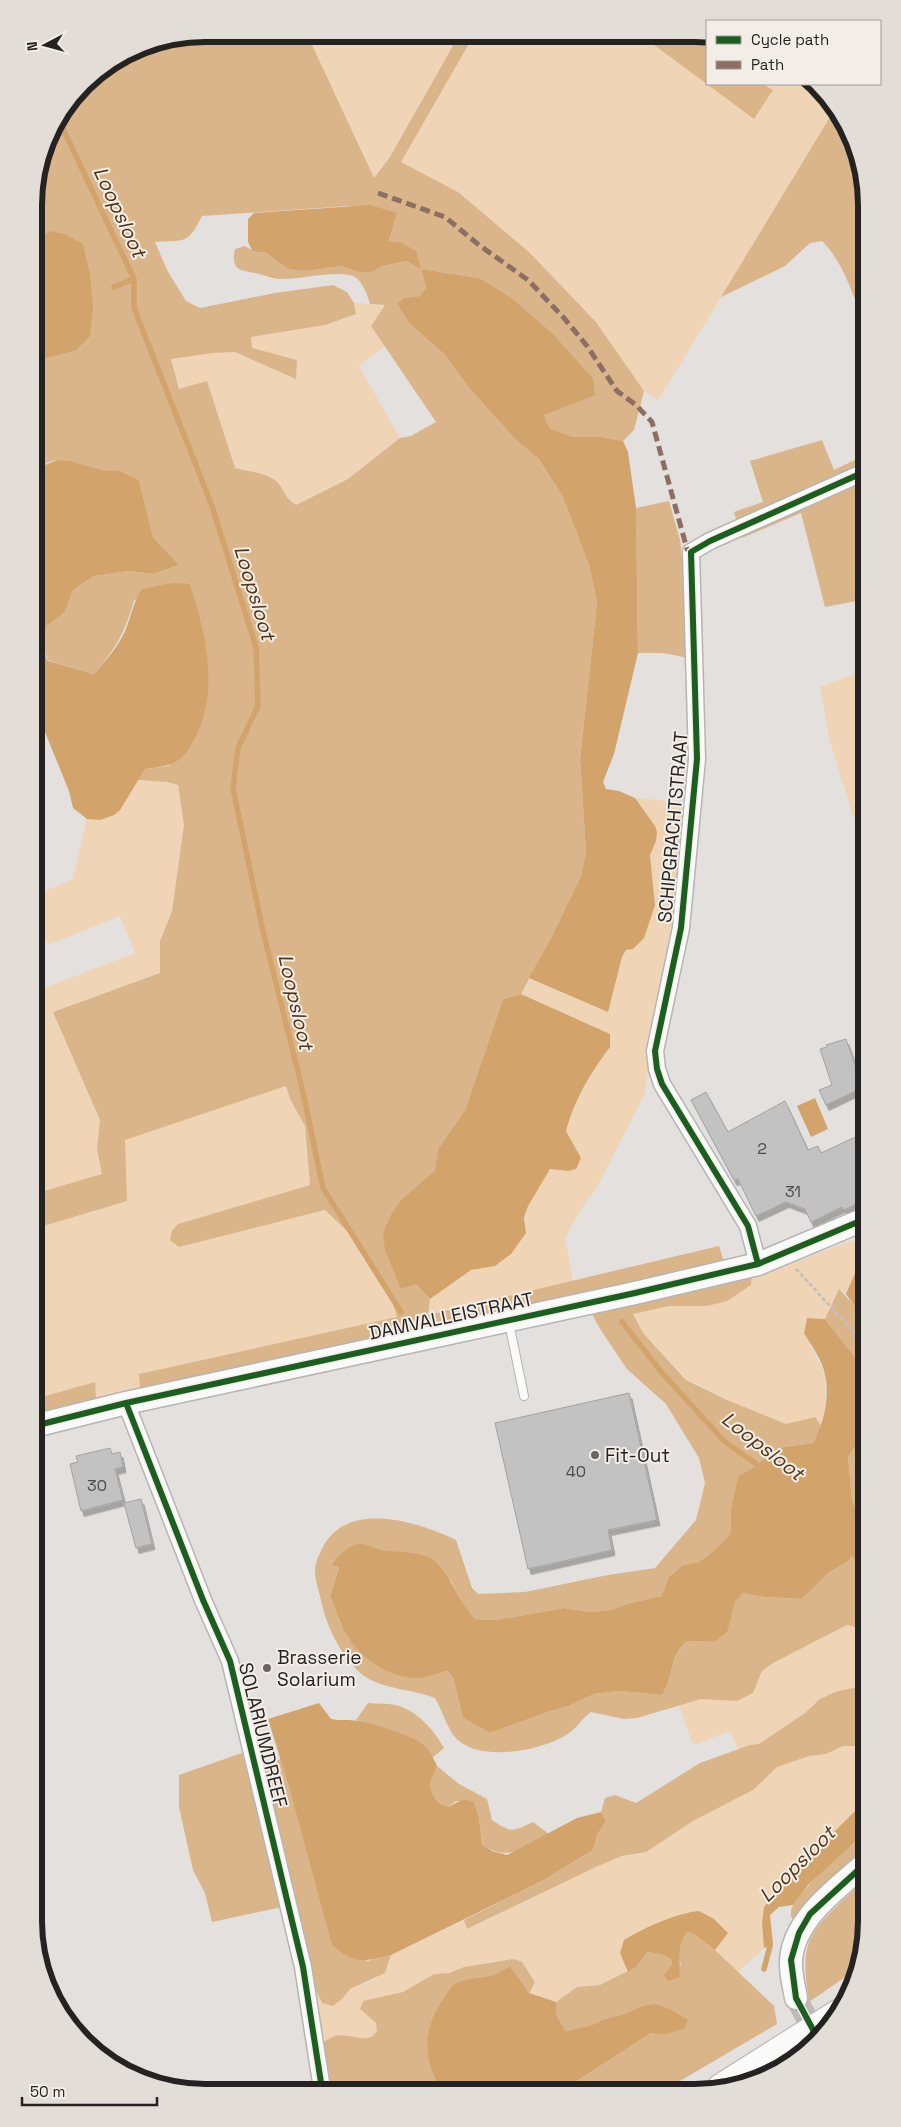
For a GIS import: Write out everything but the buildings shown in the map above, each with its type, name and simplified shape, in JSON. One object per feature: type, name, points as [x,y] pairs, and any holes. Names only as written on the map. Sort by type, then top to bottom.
[{"type":"highway","points":[[734,2080],[823,2024]]},
{"type":"street","name":"SCHIPGRACHTSTRAAT","points":[[758,1264],[748,1226],[662,1084],[657,1069],[655,1051],[681,928],[697,758],[691,552],[710,541],[858,475]]},
{"type":"street","name":"DAMVALLEISTRAAT","points":[[42,1424],[126,1403],[635,1293],[758,1264],[858,1222]]},
{"type":"street","name":"SOLARIUMDREEF","points":[[126,1403],[203,1600],[230,1661],[303,1967],[321,2084]]},
{"type":"street","points":[[796,1998],[791,1960],[799,1933],[810,1914],[858,1870]]},
{"type":"lane","points":[[508,1319],[524,1396]]},
{"type":"path","points":[[783,1254],[858,1336]]},
{"type":"shaded area","points":[[455,42],[390,157],[374,178],[311,43]]},
{"type":"shaded area","points":[[455,42],[470,42],[401,162],[458,192],[529,252],[596,322],[644,391],[634,430],[623,441],[602,437],[573,437],[557,433],[550,429],[544,415],[577,402],[479,278],[421,269],[426,288],[421,296],[404,298],[411,325],[445,355],[469,388],[518,442],[538,458],[562,495],[589,565],[597,602],[580,760],[586,852],[581,876],[521,994],[503,999],[465,1110],[438,1149],[435,1170],[402,1199],[416,1284],[430,1299],[428,1315],[719,1246],[724,1262],[215,1375],[140,1388],[139,1374],[397,1317],[392,1301],[348,1232],[325,1210],[179,1247],[170,1240],[172,1231],[178,1224],[310,1185],[305,1126],[290,1099],[286,1086],[125,1140],[127,1201],[42,1226],[42,1191],[102,1174],[97,1149],[100,1120],[53,1012],[160,973],[160,941],[172,911],[184,825],[178,785],[167,782],[138,780],[145,769],[169,766],[207,664],[202,626],[190,584],[134,600],[119,640],[94,674],[49,661],[43,650],[43,635],[47,626],[65,612],[73,590],[94,576],[129,571],[153,574],[179,565],[153,537],[139,480],[117,470],[105,471],[59,460],[43,465],[43,359],[75,351],[49,231],[43,235],[44,184],[48,163],[59,134],[76,106],[90,90],[106,76],[134,59],[153,51],[195,43],[311,43],[374,178],[390,157]],"holes":[[[348,206],[397,213],[389,241],[400,242],[407,261],[383,266],[372,272],[362,273],[341,266],[308,271],[278,262],[267,253],[256,252],[245,246],[235,249],[234,261],[237,267],[244,271],[272,278],[288,279],[340,274],[358,279],[370,304],[385,305],[371,326],[436,422],[411,436],[400,438],[348,479],[296,505],[272,478],[235,468],[207,381],[179,389],[171,359],[235,352],[296,379],[297,360],[252,348],[251,337],[325,325],[356,314],[354,303],[347,292],[333,285],[275,293],[200,308],[186,301],[167,270],[155,242],[184,239],[193,232],[202,216]]]},
{"type":"shaded area","points":[[470,42],[650,42],[706,83],[706,85],[709,85],[754,118],[773,90],[765,85],[805,85],[825,106],[837,124],[853,163],[856,178],[838,132],[830,117],[658,401],[644,391],[596,322],[529,252],[458,192],[401,162]]},
{"type":"shaded area","points":[[650,42],[695,42],[706,46],[706,83]]},
{"type":"shaded area","points":[[708,85],[765,85],[773,90],[754,119]]},
{"type":"shaded area","points":[[830,117],[838,132],[857,184],[858,309],[836,258],[822,241],[810,243],[785,266],[721,297]]},
{"type":"shaded area","points":[[370,205],[397,213],[389,241],[400,242],[416,251],[421,269],[407,261],[383,266],[372,272],[362,273],[341,266],[308,271],[290,269],[267,253],[252,250],[248,242],[248,219],[254,213]]},
{"type":"shaded area","points":[[49,231],[64,234],[83,244],[90,274],[93,308],[90,336],[75,351],[43,359],[43,235]]},
{"type":"shaded area","points":[[421,269],[479,278],[510,297],[553,334],[593,379],[595,395],[544,415],[550,429],[573,437],[602,437],[623,441],[628,452],[636,508],[638,653],[614,754],[603,782],[606,789],[619,791],[635,798],[655,826],[657,832],[656,841],[650,855],[655,905],[644,938],[633,949],[626,950],[622,957],[608,1012],[529,978],[581,876],[586,852],[580,760],[597,602],[589,565],[562,495],[538,458],[518,442],[469,388],[445,355],[411,325],[397,304],[404,298],[420,296],[426,288]]},
{"type":"shaded area","points":[[354,303],[385,305],[371,326],[385,346],[359,366],[400,438],[348,479],[296,505],[272,478],[235,468],[207,381],[179,389],[171,359],[235,352],[295,378],[296,360],[252,348],[251,337],[325,325],[356,314]]},
{"type":"shaded area","points":[[822,440],[834,470],[858,458],[858,608],[856,601],[825,607],[801,513],[742,538],[734,512],[763,502],[750,461]]},
{"type":"shaded area","points":[[58,460],[69,461],[105,471],[119,470],[139,480],[153,537],[179,565],[153,574],[129,571],[94,576],[73,590],[65,612],[47,626],[43,635],[43,466]]},
{"type":"shaded area","points":[[669,501],[680,540],[694,659],[663,653],[638,653],[636,508]]},
{"type":"shaded area","points":[[173,583],[190,584],[201,623],[208,664],[206,705],[201,724],[192,743],[183,757],[177,761],[164,766],[145,769],[120,810],[114,815],[100,820],[87,819],[73,808],[69,791],[43,726],[43,650],[48,661],[94,674],[120,641],[142,589]]},
{"type":"shaded area","points":[[858,673],[858,832],[830,742],[820,687]]},
{"type":"shaded area","points":[[138,780],[167,782],[178,785],[184,825],[172,911],[160,941],[160,973],[53,1012],[100,1120],[97,1149],[102,1174],[42,1191],[43,989],[135,953],[120,916],[48,945],[43,934],[43,892],[73,879],[87,819],[98,819],[113,814],[124,803]]},
{"type":"shaded area","points":[[635,798],[669,801],[683,805],[684,824],[680,880],[654,1021],[645,1093],[596,1189],[583,1206],[565,1238],[573,1281],[428,1315],[430,1299],[471,1270],[495,1266],[511,1254],[526,1233],[525,1223],[528,1206],[540,1184],[551,1169],[568,1171],[571,1138],[566,1131],[569,1120],[584,1087],[610,1047],[610,1034],[521,994],[529,978],[608,1011],[622,957],[655,905],[650,855],[656,841],[655,826]]},
{"type":"shaded area","points":[[521,994],[610,1034],[610,1047],[584,1087],[566,1131],[581,1158],[576,1169],[568,1171],[550,1169],[528,1206],[524,1218],[526,1233],[511,1254],[495,1266],[471,1270],[430,1299],[416,1284],[401,1289],[385,1250],[383,1233],[391,1215],[402,1199],[435,1170],[438,1149],[465,1110],[503,999]]},
{"type":"shaded area","points":[[286,1086],[290,1099],[305,1126],[310,1185],[178,1224],[179,1247],[325,1210],[348,1232],[380,1284],[393,1301],[397,1318],[139,1374],[140,1388],[96,1398],[94,1383],[42,1397],[42,1226],[127,1201],[124,1140]]},
{"type":"shaded area","points":[[815,1098],[828,1129],[811,1137],[797,1106]]},
{"type":"shaded area","points":[[852,1240],[858,1243],[858,1267],[846,1294],[839,1289],[825,1319],[807,1318],[804,1333],[825,1374],[826,1401],[822,1427],[815,1417],[786,1424],[727,1400],[686,1379],[643,1333],[632,1314],[669,1306],[707,1306],[752,1274],[768,1273]]},
{"type":"shaded area","points":[[858,1266],[858,1311],[846,1294]]},
{"type":"shaded area","points":[[752,1274],[751,1285],[727,1301],[707,1306],[669,1306],[633,1314],[643,1333],[686,1380],[727,1400],[786,1424],[815,1417],[822,1427],[813,1443],[777,1448],[756,1466],[738,1476],[731,1508],[731,1533],[717,1548],[699,1562],[683,1565],[669,1577],[661,1596],[610,1610],[591,1612],[564,1608],[496,1620],[474,1619],[464,1607],[451,1581],[415,1554],[380,1550],[360,1544],[331,1564],[339,1567],[330,1597],[335,1606],[339,1621],[358,1650],[415,1678],[447,1671],[453,1677],[463,1718],[490,1733],[569,1706],[594,1694],[619,1691],[662,1695],[669,1681],[674,1661],[681,1648],[687,1641],[714,1642],[726,1632],[735,1602],[743,1593],[764,1597],[802,1599],[828,1573],[847,1562],[858,1516],[858,1628],[847,1625],[773,1663],[762,1671],[753,1693],[737,1701],[701,1699],[637,1718],[624,1719],[591,1712],[572,1731],[544,1745],[510,1752],[478,1750],[464,1745],[454,1736],[435,1698],[384,1685],[365,1677],[357,1670],[333,1636],[322,1606],[315,1567],[324,1545],[336,1531],[350,1523],[367,1519],[386,1519],[423,1527],[456,1540],[472,1588],[478,1594],[525,1592],[608,1575],[655,1568],[696,1520],[705,1483],[699,1458],[666,1404],[627,1369],[589,1309]]},
{"type":"shaded area","points":[[839,1289],[858,1309],[858,1361],[825,1319]]},
{"type":"shaded area","points":[[807,1318],[825,1319],[858,1361],[858,1443],[848,1457],[852,1499],[858,1516],[857,1548],[847,1562],[828,1573],[802,1599],[764,1597],[743,1593],[735,1602],[727,1632],[714,1642],[687,1641],[681,1647],[674,1660],[669,1681],[662,1695],[619,1691],[594,1694],[569,1706],[490,1733],[463,1718],[453,1677],[447,1671],[417,1678],[389,1672],[379,1667],[360,1652],[346,1633],[330,1597],[339,1567],[331,1565],[346,1550],[358,1544],[381,1550],[418,1554],[432,1558],[447,1576],[464,1605],[475,1619],[496,1620],[564,1608],[591,1612],[610,1610],[661,1596],[669,1577],[683,1565],[699,1562],[717,1548],[731,1533],[731,1508],[738,1476],[756,1466],[777,1448],[813,1443],[825,1410],[827,1392],[822,1364],[804,1333]]},
{"type":"shaded area","points":[[95,1382],[96,1398],[42,1411],[42,1397]]},
{"type":"shaded area","points":[[858,1443],[858,1516],[852,1499],[848,1457]]},
{"type":"shaded area","points":[[847,1625],[858,1628],[858,1686],[835,1692],[820,1699],[805,1713],[759,1745],[738,1750],[730,1731],[693,1745],[679,1705],[701,1699],[737,1701],[753,1693],[762,1671],[773,1663]]},
{"type":"shaded area","points":[[857,1687],[858,1746],[843,1746],[826,1754],[809,1756],[777,1767],[753,1790],[693,1821],[646,1852],[622,1856],[598,1866],[467,1929],[464,1920],[542,1881],[593,1850],[597,1835],[606,1821],[601,1812],[605,1798],[615,1795],[636,1803],[700,1763],[750,1745],[759,1744],[805,1713],[820,1699],[835,1692]]},
{"type":"shaded area","points":[[319,1703],[331,1719],[355,1720],[373,1724],[403,1734],[425,1746],[437,1766],[429,1784],[433,1795],[440,1803],[448,1807],[464,1799],[474,1802],[479,1818],[482,1845],[492,1851],[507,1855],[577,1818],[601,1812],[606,1821],[597,1835],[593,1850],[542,1881],[391,1955],[366,1960],[347,1956],[332,1945],[290,1790],[268,1719]]},
{"type":"shaded area","points":[[368,1703],[392,1704],[411,1711],[430,1728],[444,1748],[432,1758],[424,1745],[400,1734],[356,1720]]},
{"type":"shaded area","points":[[843,1746],[858,1746],[858,1808],[783,1883],[764,1907],[762,1922],[764,1948],[738,1972],[715,1950],[728,1933],[688,1912],[624,1940],[620,1953],[628,1972],[600,1985],[577,1987],[556,2002],[529,1994],[535,1981],[522,1962],[502,1960],[464,1967],[449,1973],[434,1974],[403,1992],[377,1998],[360,2009],[376,2023],[377,2031],[371,2037],[361,2038],[343,2035],[330,2038],[323,2043],[316,1990],[322,2003],[343,1998],[350,1989],[375,1979],[388,1968],[391,1955],[464,1920],[468,1929],[622,1856],[646,1852],[693,1821],[752,1790],[777,1767],[809,1756],[826,1754]]},
{"type":"shaded area","points":[[242,1753],[282,1907],[212,1922],[205,1893],[193,1870],[179,1807],[179,1775]]},
{"type":"shaded area","points":[[281,1759],[290,1790],[367,1961],[391,1955],[385,1973],[350,1989],[333,2006],[322,2003],[316,1990],[262,1766]]},
{"type":"shaded area","points":[[437,1766],[459,1784],[487,1799],[492,1820],[512,1830],[533,1822],[549,1834],[524,1848],[508,1853],[492,1850],[482,1845],[479,1818],[474,1802],[456,1801],[448,1807],[437,1801],[433,1795],[428,1784]]},
{"type":"shaded area","points":[[858,1808],[858,1839],[808,1885],[793,1905],[779,1907],[770,1915],[773,1945],[764,1948],[762,1922],[764,1907],[783,1883]]},
{"type":"shaded area","points":[[858,1840],[858,1859],[825,1890],[797,1922],[791,1916],[794,1905],[811,1883]]},
{"type":"shaded area","points":[[858,1886],[858,1932],[850,1974],[809,2002],[805,1968],[809,1942],[818,1927]]},
{"type":"shaded area","points":[[699,1911],[714,1919],[728,1933],[715,1950],[694,1934],[687,1932],[683,1937],[680,1948],[679,1977],[668,1981],[664,1975],[672,1965],[672,1960],[664,1955],[648,1952],[636,1967],[628,1972],[620,1953],[624,1940],[660,1922]]},
{"type":"shaded area","points":[[686,1932],[694,1934],[715,1950],[774,2006],[777,2024],[675,2084],[572,2084],[651,2033],[664,2035],[684,2029],[642,2006],[592,2025],[566,2031],[556,2015],[556,2002],[577,1987],[600,1985],[636,1967],[648,1952],[664,1955],[672,1960],[672,1965],[681,1966],[679,1948]]},
{"type":"shaded area","points":[[513,1959],[522,1962],[535,1982],[529,1994],[510,1966],[495,1974],[467,1980],[451,1987],[437,2009],[429,2030],[428,2052],[438,2084],[408,2084],[397,2081],[378,2084],[332,2084],[323,2043],[330,2038],[343,2035],[361,2038],[371,2037],[377,2031],[376,2023],[360,2009],[363,2001],[403,1992],[434,1974],[449,1973],[464,1967]]},
{"type":"shaded area","points":[[510,1966],[529,1993],[556,2002],[556,2015],[566,2031],[592,2025],[642,2006],[655,2004],[670,2009],[688,2020],[684,2029],[664,2035],[651,2033],[572,2084],[438,2084],[430,2067],[427,2044],[436,2010],[456,1983],[493,1975]]},
{"type":"waterway","name":"Loopsloot","points":[[62,127],[134,279],[134,308],[212,506],[256,647],[258,706],[238,748],[233,788],[262,927],[302,1088],[323,1188],[401,1312]]},
{"type":"waterway","points":[[114,287],[134,279]]},
{"type":"waterway","name":"Loopsloot","points":[[622,1322],[663,1374],[724,1441],[763,1469]]},
{"type":"waterway","name":"Loopsloot","points":[[851,1548],[858,1559]]},
{"type":"waterway","name":"Loopsloot","points":[[764,1969],[770,1946],[769,1940]]},
{"type":"tunnel","points":[[796,1998],[815,2033]]},
{"type":"marked path","points":[[378,193],[445,217],[479,245],[528,280],[564,318],[587,346],[617,391],[636,405],[652,422],[687,549],[691,552]]},
{"type":"cycle path","points":[[758,1264],[748,1226],[662,1084],[657,1069],[655,1051],[681,928],[697,759],[691,552],[710,541],[858,475]]},
{"type":"cycle path","points":[[42,1424],[126,1403],[635,1293],[758,1264],[858,1222]]},
{"type":"cycle path","points":[[126,1403],[203,1600],[230,1661],[303,1967],[321,2084]]},
{"type":"cycle path","points":[[815,2033],[796,1998],[791,1960],[799,1933],[810,1914],[858,1870]]},
{"type":"place","name":"Fit-Out","points":[[595,1455]]},
{"type":"place","name":"Brasserie Solarium","points":[[267,1668]]}]
